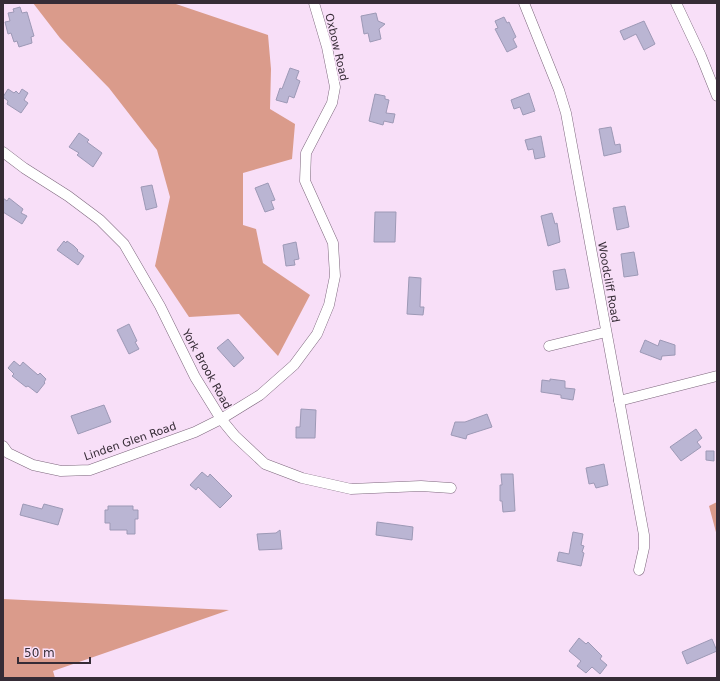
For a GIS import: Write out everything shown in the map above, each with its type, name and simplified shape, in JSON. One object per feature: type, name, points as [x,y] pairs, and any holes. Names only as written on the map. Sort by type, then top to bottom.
[{"type":"street","name":"Oxbow Road","points":[[221,419],[260,395],[294,365],[317,334],[330,305],[335,276],[333,243],[305,181],[306,153],[332,103],[335,87],[327,47],[314,3]]},
{"type":"street","name":"Woodcliff Road","points":[[524,3],[559,90],[566,112],[644,535],[643,554],[639,570]]},
{"type":"street","points":[[676,3],[701,56],[717,96]]},
{"type":"street","name":"York Brook Road","points":[[3,152],[24,168],[68,196],[94,215],[124,244],[160,306],[195,377],[221,419],[234,436],[265,464],[302,478],[351,488],[421,486],[450,488]]},
{"type":"street","points":[[549,346],[606,332]]},
{"type":"street","points":[[619,401],[717,376]]},
{"type":"street","name":"Linden Glen Road","points":[[3,446],[8,453],[33,465],[61,471],[90,470],[195,432],[221,419]]},
{"type":"shaded area","points":[[33,3],[173,3],[268,35],[271,69],[270,109],[295,124],[292,159],[243,173],[243,225],[256,229],[263,263],[310,295],[278,356],[239,314],[189,317],[155,266],[170,197],[157,150],[109,88],[60,38]]},
{"type":"shaded area","points":[[717,502],[717,536],[709,506]]},
{"type":"shaded area","points":[[3,599],[229,610],[53,671],[55,678],[3,678]]},
{"type":"building","points":[[20,7],[22,13],[27,12],[34,36],[31,37],[32,43],[19,47],[17,41],[14,42],[11,33],[8,34],[5,22],[10,21],[8,13],[14,12],[13,9]]},
{"type":"building","points":[[376,13],[378,21],[385,24],[379,29],[381,39],[370,42],[368,33],[364,34],[361,16]]},
{"type":"building","points":[[504,17],[507,23],[509,22],[516,37],[513,39],[517,47],[507,52],[495,29],[498,28],[495,21]]},
{"type":"building","points":[[644,21],[655,44],[644,50],[636,34],[624,40],[620,31]]},
{"type":"building","points":[[290,68],[299,71],[296,79],[300,81],[294,98],[289,96],[287,103],[276,100]]},
{"type":"building","points":[[8,89],[14,93],[16,91],[19,94],[22,89],[28,93],[24,100],[28,103],[21,113],[7,104],[8,101],[3,97]]},
{"type":"building","points":[[529,93],[535,111],[523,115],[520,107],[514,109],[511,100]]},
{"type":"building","points":[[375,94],[385,96],[385,99],[389,100],[386,113],[395,114],[393,123],[384,121],[383,125],[369,121]]},
{"type":"building","points":[[611,127],[615,145],[620,144],[621,152],[604,156],[599,129]]},
{"type":"building","points":[[79,133],[89,140],[87,142],[102,153],[93,167],[77,155],[79,153],[69,147]]},
{"type":"building","points":[[541,136],[545,157],[535,159],[533,149],[528,150],[525,140]]},
{"type":"building","points":[[268,183],[275,200],[271,201],[274,209],[265,212],[255,188]]},
{"type":"building","points":[[152,185],[157,207],[146,210],[141,187]]},
{"type":"building","points":[[3,198],[7,201],[9,198],[23,209],[21,213],[27,216],[22,224],[3,212]]},
{"type":"building","points":[[625,206],[629,227],[617,230],[613,208]]},
{"type":"building","points":[[375,212],[396,212],[395,242],[374,242]]},
{"type":"building","points":[[552,213],[555,224],[557,223],[560,242],[548,246],[541,216]]},
{"type":"building","points":[[64,241],[66,243],[67,241],[74,246],[78,250],[77,251],[84,256],[78,265],[57,250]]},
{"type":"building","points":[[296,242],[299,259],[294,260],[295,265],[286,266],[283,245]]},
{"type":"building","points":[[634,252],[638,275],[624,277],[621,254]]},
{"type":"building","points":[[565,269],[569,288],[556,290],[553,271]]},
{"type":"building","points":[[409,277],[421,278],[420,307],[424,307],[423,315],[407,314]]},
{"type":"building","points":[[129,324],[139,349],[129,354],[117,330]]},
{"type":"building","points":[[228,339],[244,358],[234,367],[217,348]]},
{"type":"building","points":[[645,340],[658,346],[660,340],[675,345],[675,355],[662,356],[661,360],[640,352]]},
{"type":"building","points":[[14,361],[20,366],[23,362],[38,375],[40,373],[46,379],[44,382],[45,383],[37,393],[28,386],[26,387],[12,376],[14,374],[8,368]]},
{"type":"building","points":[[550,379],[565,381],[565,388],[575,389],[573,400],[561,398],[561,395],[541,392],[542,380],[550,381]]},
{"type":"building","points":[[104,405],[111,422],[78,434],[71,416]]},
{"type":"building","points":[[301,409],[316,410],[315,438],[296,438],[296,427],[300,427]]},
{"type":"building","points":[[487,414],[492,427],[467,435],[466,439],[451,435],[455,422],[465,422]]},
{"type":"building","points":[[696,429],[702,438],[697,442],[701,447],[681,461],[670,447]]},
{"type":"building","points":[[706,451],[714,451],[714,461],[706,460]]},
{"type":"building","points":[[604,464],[608,485],[596,488],[594,483],[589,484],[586,468]]},
{"type":"building","points":[[202,472],[208,477],[210,474],[232,496],[220,508],[198,487],[196,490],[190,485]]},
{"type":"building","points":[[501,474],[513,474],[515,511],[503,512],[502,501],[500,501],[500,485],[502,485]]},
{"type":"building","points":[[23,504],[42,509],[44,504],[63,509],[58,525],[20,515]]},
{"type":"building","points":[[108,506],[133,506],[133,510],[138,510],[138,519],[135,519],[135,534],[127,534],[127,530],[110,530],[110,523],[105,523],[105,510],[108,510]]},
{"type":"building","points":[[377,522],[413,527],[412,540],[376,535]]},
{"type":"building","points":[[280,530],[282,549],[259,550],[257,534],[276,533]]},
{"type":"building","points":[[573,532],[583,534],[581,545],[584,546],[582,552],[584,553],[581,566],[557,561],[559,552],[569,554]]},
{"type":"building","points":[[579,638],[586,644],[588,642],[602,656],[600,659],[607,665],[600,674],[592,667],[586,673],[577,666],[581,661],[569,651]]},
{"type":"building","points":[[712,639],[717,651],[687,664],[682,652]]}]
